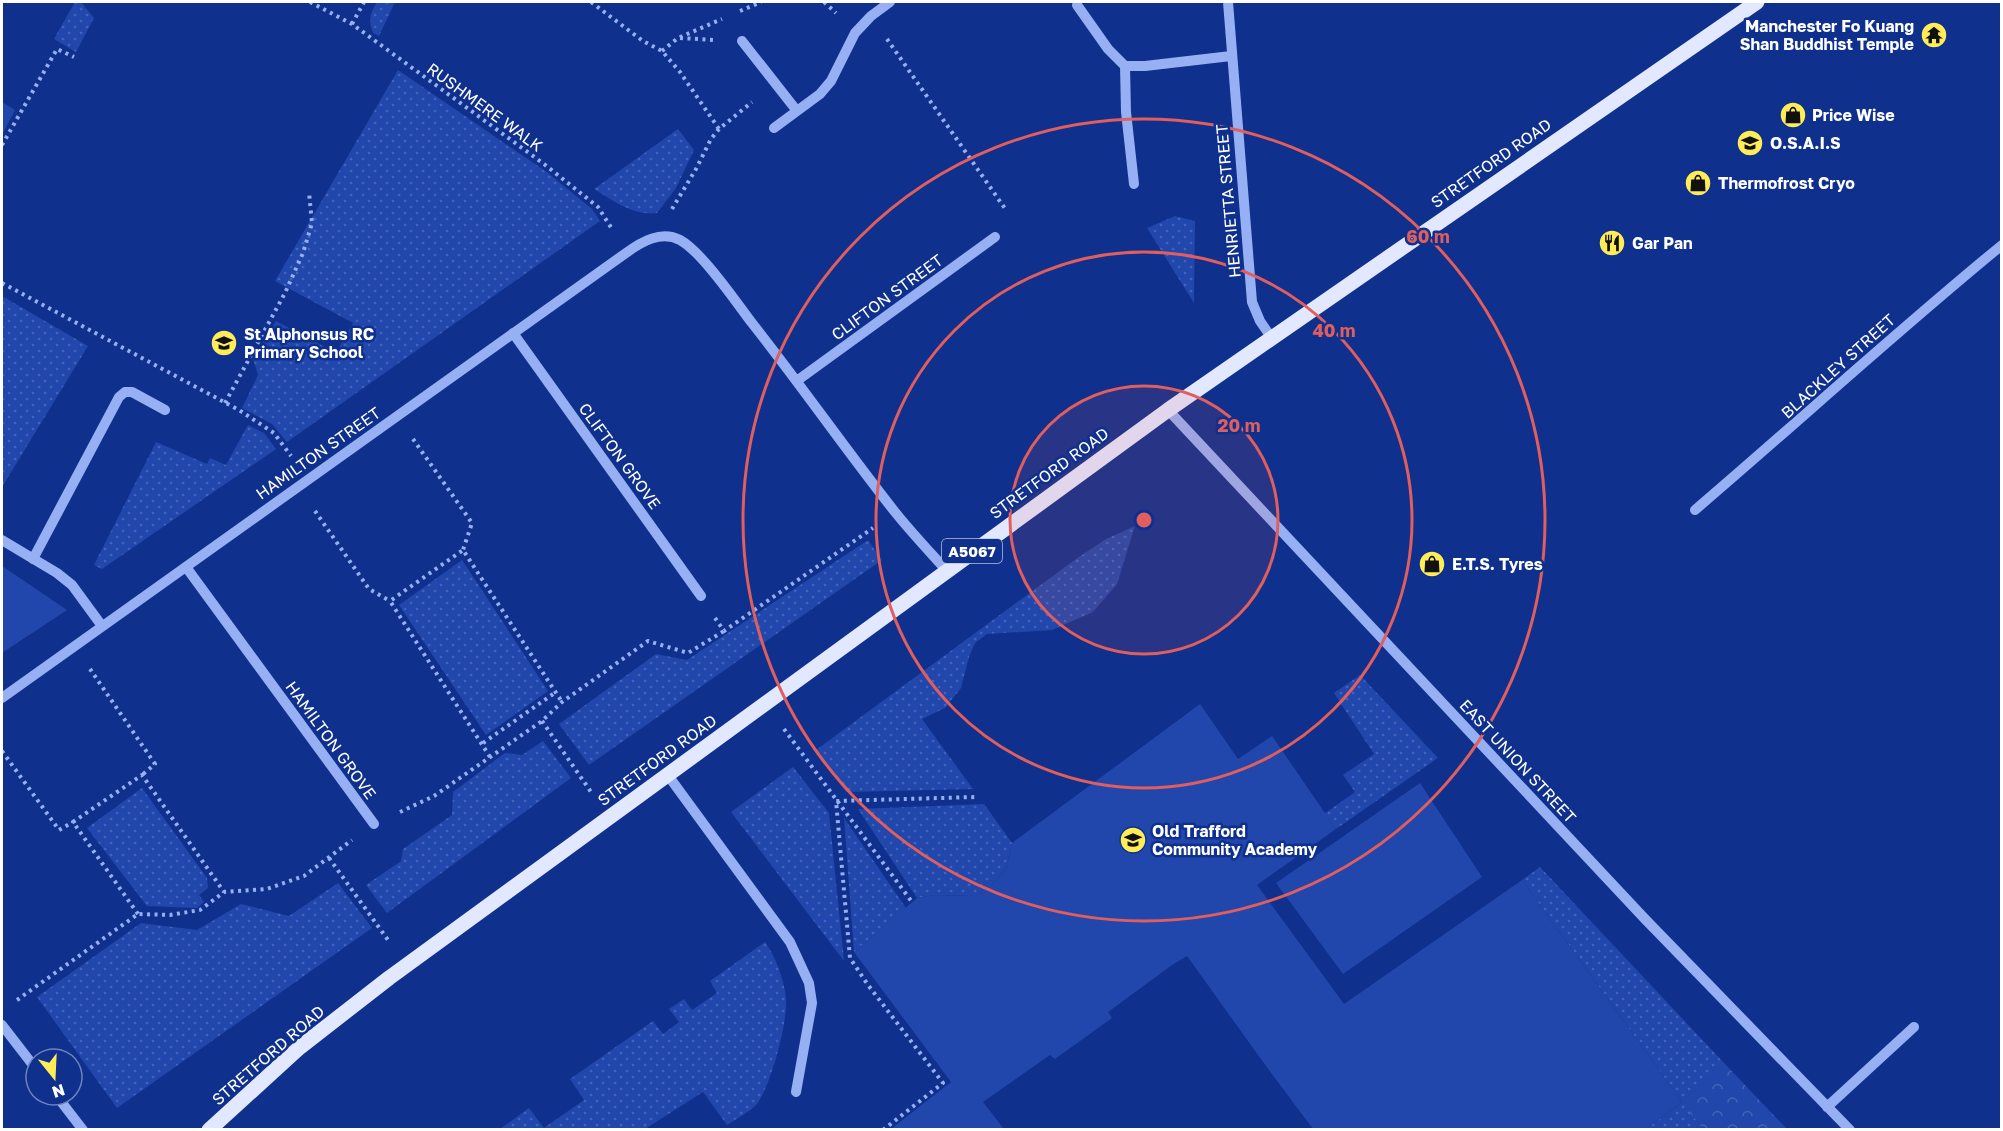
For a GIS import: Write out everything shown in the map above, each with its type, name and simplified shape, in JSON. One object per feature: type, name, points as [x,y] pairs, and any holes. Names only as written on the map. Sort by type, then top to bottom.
[{"type":"main road","name":"STRETFORD ROAD","points":[[209,1130],[299,1048],[406,966],[946,570],[1271,337],[1756,2]]},
{"type":"street","points":[[774,128],[820,94],[831,81],[855,33],[871,16],[890,2]]},
{"type":"street","name":"HENRIETTA STREET","points":[[1228,2],[1252,302],[1260,321],[1271,337]]},
{"type":"street","points":[[1077,5],[1108,50],[1125,66],[1145,66],[1231,56]]},
{"type":"street","points":[[742,41],[797,111]]},
{"type":"street","points":[[1125,66],[1126,112],[1134,184]]},
{"type":"street","points":[[655,237],[678,239],[688,246],[715,275],[798,380],[896,512],[946,570]]},
{"type":"street","name":"HAMILTON STREET","points":[[2,698],[626,253],[655,237]]},
{"type":"street","name":"CLIFTON STREET","points":[[798,380],[995,237]]},
{"type":"street","name":"BLACKLEY STREET","points":[[1695,510],[1924,309],[2001,245]]},
{"type":"street","name":"CLIFTON GROVE","points":[[513,333],[702,596]]},
{"type":"street","points":[[33,559],[124,392],[132,392],[165,410]]},
{"type":"street","name":"EAST UNION STREET","points":[[1168,410],[1645,920],[1850,1130]]},
{"type":"street","points":[[2,540],[72,585],[102,626]]},
{"type":"street","name":"HAMILTON GROVE","points":[[186,567],[374,824]]},
{"type":"street","points":[[667,774],[790,942],[809,983],[812,1003],[796,1092]]},
{"type":"street","points":[[2,1025],[24,1053]]},
{"type":"street","points":[[1827,1107],[1914,1027]]},
{"type":"street","points":[[65,1107],[83,1130]]},
{"type":"path","name":"RUSHMERE WALK","points":[[310,2],[352,24],[544,164],[598,207],[626,253]]},
{"type":"path","points":[[352,24],[364,2]]},
{"type":"path","points":[[591,2],[643,41],[662,51],[680,72],[719,129]]},
{"type":"path","points":[[662,51],[678,38],[761,2]]},
{"type":"path","points":[[871,16],[1010,216]]},
{"type":"path","points":[[678,38],[742,41]]},
{"type":"path","points":[[2,146],[57,49],[74,57]]},
{"type":"path","points":[[655,237],[696,169],[711,139],[719,129],[775,81]]},
{"type":"path","points":[[225,403],[285,293],[303,253],[312,223],[309,192]]},
{"type":"path","points":[[390,601],[463,550],[472,523],[398,416]]},
{"type":"path","points":[[297,486],[369,589],[390,601],[490,757]]},
{"type":"path","points":[[374,824],[434,796],[542,721],[562,702],[648,640],[688,653],[724,631],[896,512]]},
{"type":"path","points":[[463,550],[562,702]]},
{"type":"path","points":[[702,596],[724,631]]},
{"type":"path","points":[[2,751],[59,830],[155,764],[74,646]]},
{"type":"path","points":[[483,743],[556,692]]},
{"type":"path","points":[[765,703],[912,902]]},
{"type":"path","points":[[542,721],[609,818]]},
{"type":"path","points":[[11,1004],[138,914],[170,915],[200,910],[224,892],[142,775]]},
{"type":"path","points":[[836,801],[975,797]]},
{"type":"path","points":[[836,801],[850,958],[943,1083],[883,1130]]},
{"type":"path","points":[[73,822],[138,914]]},
{"type":"path","name":"HAMILTON GROVE","points":[[224,892],[267,889],[304,876],[374,824]]},
{"type":"path","points":[[328,858],[406,966]]},
{"type":"green space","points":[[75,2],[81,2],[94,18],[76,52],[54,39]]},
{"type":"green space","points":[[377,2],[395,2],[379,36],[373,33],[370,20]]},
{"type":"green space","points":[[398,70],[548,173],[592,209],[600,221],[287,442],[272,424],[242,408],[258,375],[253,359],[276,321],[336,353],[353,323],[275,281]]},
{"type":"green space","points":[[2,102],[15,110],[2,135]]},
{"type":"green space","points":[[678,129],[694,150],[676,188],[657,213],[632,210],[594,189]]},
{"type":"green space","points":[[1175,216],[1195,221],[1194,303],[1147,228]]},
{"type":"green space","points":[[2,296],[88,346],[2,487]]},
{"type":"green space","points":[[248,425],[264,433],[276,449],[102,569],[94,565],[156,442],[207,464],[210,458],[226,465]]},
{"type":"green space","points":[[1135,526],[1117,584],[1093,612],[1052,630],[987,634],[975,643],[961,688],[945,708],[922,719],[973,789],[846,792],[816,750],[1076,559],[1106,539]]},
{"type":"green space","points":[[868,540],[882,560],[589,765],[559,724],[656,654],[687,660]]},
{"type":"green space","points":[[462,560],[548,691],[486,735],[399,605]]},
{"type":"green space","points":[[2,566],[67,610],[2,653]]},
{"type":"green space","points":[[1360,675],[1438,758],[1336,829],[1324,814],[1355,792],[1343,775],[1374,754],[1334,693]]},
{"type":"green space","points":[[1200,704],[1238,759],[1272,736],[1336,829],[1257,885],[1344,1004],[1522,880],[1682,1102],[1646,1129],[1313,1129],[1187,956],[1108,1012],[1112,1018],[1055,1059],[1050,1055],[983,1102],[1004,1129],[891,1129],[951,1082],[854,952],[917,898],[935,895],[974,896],[985,892],[1006,869],[1012,843]]},
{"type":"green space","points":[[543,741],[571,778],[387,913],[366,885],[401,861],[403,849],[452,815],[453,792],[505,753],[522,755]]},
{"type":"green space","points":[[793,767],[829,813],[844,961],[731,812]]},
{"type":"green space","points":[[1420,783],[1482,877],[1343,974],[1276,883]]},
{"type":"green space","points":[[142,788],[207,878],[208,888],[199,895],[204,902],[197,908],[147,906],[87,828]]},
{"type":"green space","points":[[984,804],[1012,843],[1006,869],[985,892],[975,896],[935,895],[917,898],[858,809]]},
{"type":"green space","points":[[844,818],[906,908],[854,952]]},
{"type":"green space","points":[[1540,867],[1725,1064],[1683,1102],[1703,1129],[1646,1129],[1682,1102],[1522,880]]},
{"type":"green space","points":[[338,883],[372,928],[117,1108],[84,1062],[84,1047],[73,1047],[37,997],[141,923],[197,930],[241,904],[289,916]]},
{"type":"green space","points":[[765,942],[781,976],[786,1009],[768,1083],[757,1104],[747,1113],[727,1125],[703,1092],[645,1129],[500,1129],[529,1108],[544,1128],[584,1100],[570,1079],[653,1021],[663,1034],[679,1022],[669,1009],[684,999],[692,1010],[717,993],[710,981]]},
{"type":"green space","points":[[1725,1064],[1787,1129],[1703,1129],[1682,1102]]},
{"type":"place","name":"Manchester Fo Kuang Shan Buddhist Temple","points":[[1934,35]]},
{"type":"place","name":"Price Wise","points":[[1793,115]]},
{"type":"place","name":"O.S.A.I.S","points":[[1750,143]]},
{"type":"place","name":"Thermofrost Cryo","points":[[1698,183]]},
{"type":"place","name":"Gar Pan","points":[[1612,243]]},
{"type":"place","name":"St Alphonsus RC Primary School","points":[[224,343]]},
{"type":"place","name":"E.T.S. Tyres","points":[[1432,564]]},
{"type":"place","name":"Old Trafford Community Academy","points":[[1133,840]]}]
